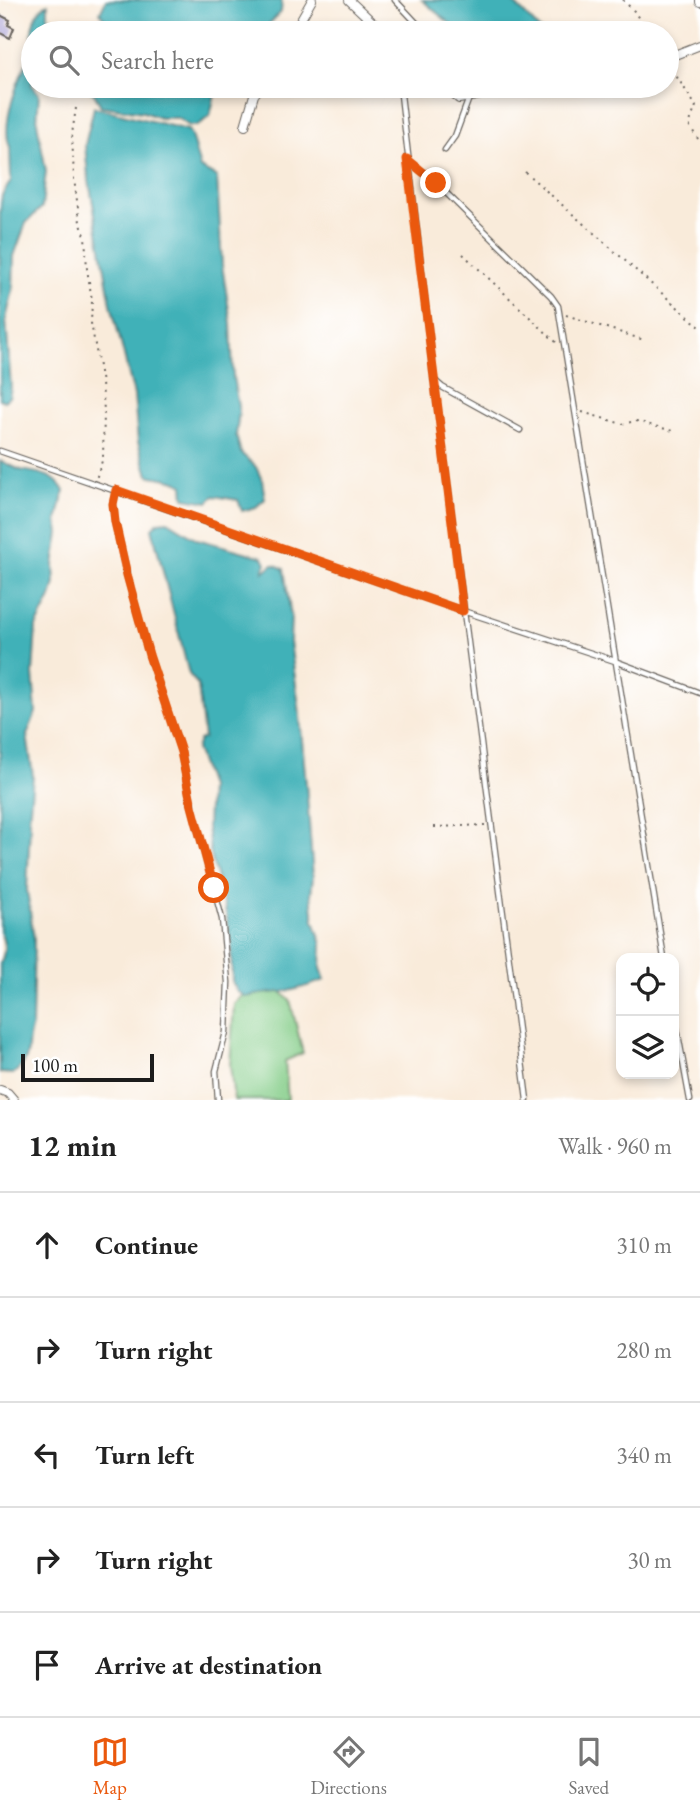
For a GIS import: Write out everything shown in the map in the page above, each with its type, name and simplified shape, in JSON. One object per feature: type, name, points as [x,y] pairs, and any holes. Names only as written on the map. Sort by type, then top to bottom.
[{"type":"street","points":[[300,21],[312,0]]},
{"type":"street","points":[[349,0],[371,21]]},
{"type":"street","points":[[679,54],[699,43]]},
{"type":"street","points":[[245,126],[253,98]]},
{"type":"street","points":[[0,1090],[8,1093],[14,1100]]},
{"type":"lane","points":[[395,0],[415,21]]},
{"type":"lane","points":[[401,98],[463,611],[527,1100]]},
{"type":"lane","points":[[445,150],[455,136],[469,98]]},
{"type":"lane","points":[[407,159],[436,183],[558,306],[663,953]]},
{"type":"lane","points":[[434,379],[442,387],[520,430]]},
{"type":"lane","points":[[0,451],[615,661],[700,693]]},
{"type":"lane","points":[[116,490],[113,504],[115,522],[127,575],[149,655],[181,752],[191,802],[222,919],[228,982],[226,1032],[216,1071],[218,1100]]},
{"type":"lane","points":[[675,1016],[690,1100]]},
{"type":"path","points":[[623,0],[640,21]]},
{"type":"path","points":[[679,78],[695,102],[696,110],[689,125],[700,142]]},
{"type":"path","points":[[76,108],[72,134],[74,179],[80,222],[85,236],[92,300],[91,323],[102,383],[104,411],[103,458],[94,483]]},
{"type":"path","points":[[525,172],[700,327]]},
{"type":"path","points":[[463,254],[554,342],[563,345]]},
{"type":"path","points":[[558,313],[645,340]]},
{"type":"path","points":[[574,410],[622,424],[636,421],[673,431]]},
{"type":"path","points":[[434,827],[490,825]]},
{"type":"green space","points":[[280,991],[290,1000],[303,1053],[285,1061],[288,1100],[234,1100],[230,1065],[234,1004],[242,996]]},
{"type":"water","points":[[106,0],[282,1],[281,12],[272,21],[106,21],[100,12]]},
{"type":"water","points":[[422,0],[511,0],[531,21],[447,21]]},
{"type":"water","points":[[48,4],[48,17],[53,21],[34,21],[40,10]]},
{"type":"water","points":[[21,76],[21,98],[39,98],[37,122],[46,171],[42,207],[26,223],[14,256],[13,290],[6,319],[11,388],[9,397],[4,401],[0,399],[0,213],[2,195],[11,181],[8,125]]},
{"type":"water","points":[[96,98],[214,98],[210,116],[197,126],[189,126],[177,118],[160,118],[143,112],[101,106]]},
{"type":"water","points":[[94,107],[188,130],[200,168],[217,177],[222,265],[231,323],[233,377],[239,412],[236,435],[241,453],[256,467],[262,480],[265,499],[256,507],[242,511],[238,500],[214,496],[208,502],[184,498],[183,485],[179,482],[148,475],[138,442],[134,395],[111,304],[88,176],[85,145]]},
{"type":"water","points":[[0,461],[51,478],[64,491],[57,521],[59,533],[54,565],[55,583],[51,598],[36,627],[33,674],[36,712],[27,735],[33,776],[27,890],[34,939],[32,1026],[27,1057],[13,1074],[0,1073],[0,964],[4,948],[0,931],[0,688],[3,653],[0,635]]},
{"type":"water","points":[[168,521],[197,539],[263,557],[266,563],[262,573],[273,564],[284,569],[291,617],[290,642],[307,795],[313,877],[311,894],[314,921],[322,944],[321,968],[325,980],[303,988],[246,997],[237,991],[232,982],[231,944],[207,828],[209,787],[196,749],[199,740],[204,738],[198,685],[189,674],[152,528],[158,522]]},
{"type":"building","points":[[0,15],[10,20],[8,25],[14,28],[10,38],[0,33]]},
{"type":"route","points":[[214,888],[181,752],[149,655],[127,575],[115,522],[113,504],[116,490],[463,611],[407,159],[436,183]]}]
